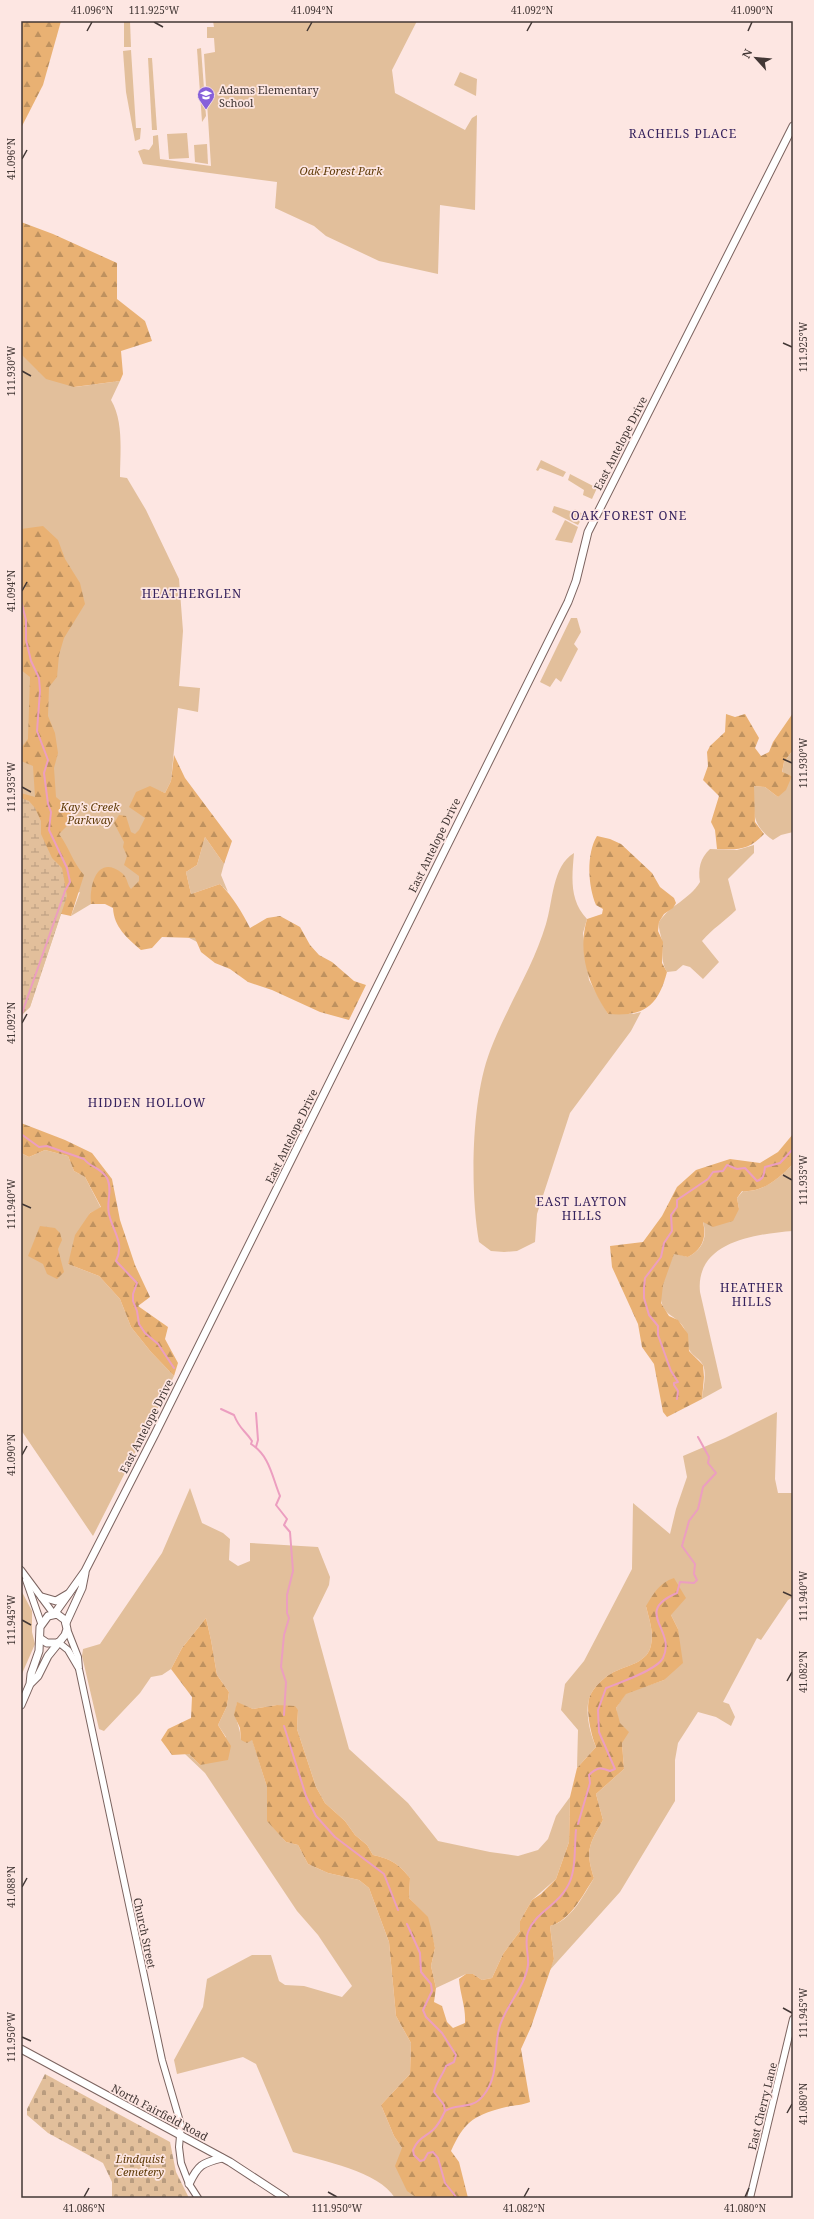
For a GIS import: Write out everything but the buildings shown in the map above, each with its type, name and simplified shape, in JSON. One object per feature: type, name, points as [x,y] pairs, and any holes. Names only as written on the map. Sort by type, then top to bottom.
[{"type":"main road","name":"East Antelope Drive","points":[[54,1613],[71,1592],[85,1571],[155,1434],[564,609],[576,581],[588,532],[793,126]]},
{"type":"main road","name":"East Antelope Drive","points":[[66,1626],[82,1588],[85,1571]]},
{"type":"main road","points":[[42,1597],[58,1601],[71,1592]]},
{"type":"main road","points":[[21,1705],[30,1684],[38,1676],[46,1659],[58,1643],[66,1626],[62,1616],[54,1613],[41,1623],[39,1630],[40,1639],[38,1655],[30,1674],[30,1684]]},
{"type":"main road","points":[[40,1639],[50,1644],[58,1643]]},
{"type":"main road","name":"North Fairfield Road","points":[[21,2049],[222,2158],[285,2198]]},
{"type":"main road","points":[[189,2184],[197,2168],[206,2162],[222,2158]]},
{"type":"street","points":[[23,1572],[54,1613]]},
{"type":"street","points":[[23,1572],[41,1623]]},
{"type":"street","name":"Church Street","points":[[66,1626],[78,1657],[79,1669],[162,2060],[181,2125],[179,2148],[181,2163],[189,2184],[198,2198]]},
{"type":"street","name":"Church Street","points":[[58,1643],[68,1650],[79,1669]]},
{"type":"street","name":"East Cherry Lane","points":[[750,2198],[793,2018]]},
{"type":"green space","points":[[21,21],[61,21],[43,85],[21,128]]},
{"type":"green space","points":[[124,21],[130,21],[131,47],[124,47]]},
{"type":"green space","name":"Oak Forest Park","points":[[213,21],[417,21],[392,70],[395,93],[465,130],[472,118],[477,115],[475,210],[440,205],[438,274],[379,261],[326,236],[314,226],[275,208],[277,182],[143,164],[138,151],[144,149],[149,150],[153,144],[153,136],[158,135],[160,159],[211,166],[204,54],[215,52],[214,38],[207,38],[207,27],[214,27]]},
{"type":"green space","points":[[201,48],[206,116],[202,122],[197,49]]},
{"type":"green space","points":[[131,50],[136,128],[141,128],[140,139],[135,141],[126,92],[123,51]]},
{"type":"green space","points":[[148,58],[152,58],[157,130],[152,130]]},
{"type":"green space","points":[[460,72],[477,79],[476,96],[454,85]]},
{"type":"green space","points":[[187,133],[189,158],[169,159],[167,134]]},
{"type":"green space","points":[[207,144],[208,164],[195,162],[194,145]]},
{"type":"green space","points":[[21,222],[53,234],[117,263],[117,299],[145,321],[152,341],[121,351],[123,374],[120,381],[74,387],[46,379],[21,354]]},
{"type":"green space","name":"Kay's Creek Parkway","points":[[21,250],[75,387],[120,381],[111,400],[120,428],[120,477],[127,478],[146,510],[179,579],[183,631],[179,686],[200,688],[198,712],[178,708],[171,781],[165,793],[155,789],[173,904],[349,1020],[92,888],[91,904],[71,916],[80,892],[67,896],[30,1007],[21,1016]]},
{"type":"green space","points":[[541,460],[566,472],[563,477],[540,468],[538,471],[536,470]]},
{"type":"green space","points":[[570,474],[597,488],[592,499],[583,495],[584,490],[568,480]]},
{"type":"green space","points":[[554,506],[573,512],[575,509],[584,515],[578,525],[552,512]]},
{"type":"green space","points":[[565,520],[578,527],[572,543],[555,540]]},
{"type":"green space","points":[[43,526],[58,540],[65,559],[80,583],[85,604],[64,638],[59,655],[57,677],[49,687],[48,716],[55,733],[58,753],[54,768],[56,797],[75,813],[67,826],[59,834],[84,875],[71,916],[57,913],[21,820],[21,793],[35,797],[33,766],[21,761],[21,748],[28,739],[30,677],[21,670],[21,529]]},
{"type":"green space","points":[[571,618],[577,618],[581,632],[574,644],[578,649],[561,682],[556,678],[550,687],[540,682]]},
{"type":"green space","points":[[793,713],[793,750],[784,762],[782,772],[792,776],[786,790],[778,797],[765,787],[754,786],[755,822],[764,834],[753,843],[743,848],[717,849],[715,830],[711,822],[719,796],[703,780],[708,766],[707,752],[710,746],[725,732],[726,714],[735,717],[745,714],[759,738],[755,748],[761,756],[769,752],[773,742]]},
{"type":"green space","points":[[793,750],[793,832],[781,835],[773,840],[760,828],[757,822],[754,810],[754,786],[765,787],[778,797],[792,776],[782,773],[784,762]]},
{"type":"green space","points":[[174,755],[185,778],[232,841],[224,864],[205,837],[197,865],[186,872],[191,894],[220,884],[237,905],[250,928],[267,918],[280,916],[300,927],[310,945],[319,955],[332,962],[354,981],[366,985],[349,1020],[320,1012],[272,990],[248,982],[230,969],[215,963],[201,952],[195,938],[162,937],[152,948],[141,950],[122,932],[116,921],[113,908],[105,904],[91,904],[94,880],[101,869],[107,867],[114,868],[122,873],[131,889],[139,881],[139,876],[124,865],[127,856],[123,847],[124,842],[114,823],[119,815],[126,816],[131,832],[135,834],[139,830],[145,818],[129,807],[136,792],[150,786],[165,793],[171,781]]},
{"type":"green space","points":[[21,798],[29,801],[35,808],[41,821],[41,834],[52,858],[62,868],[67,896],[30,1007],[22,1014]]},
{"type":"green space","points":[[597,836],[610,839],[621,844],[652,873],[660,887],[674,898],[676,903],[673,908],[664,914],[659,922],[658,931],[663,942],[662,963],[667,972],[659,994],[647,1007],[631,1014],[608,1014],[595,992],[584,957],[584,932],[587,919],[602,914],[603,909],[596,905],[593,897],[589,870],[593,843]]},
{"type":"green space","points":[[205,837],[224,864],[221,875],[228,892],[220,884],[191,894],[186,872],[197,865]]},
{"type":"green space","points":[[754,845],[754,853],[728,879],[736,910],[702,941],[719,962],[703,979],[690,967],[683,965],[676,971],[667,972],[663,962],[659,922],[668,911],[696,888],[700,882],[699,873],[704,856],[710,849],[737,850]]},
{"type":"green space","points":[[574,853],[572,879],[574,896],[581,912],[587,919],[583,933],[589,980],[608,1014],[633,1014],[641,1012],[631,1031],[570,1113],[537,1214],[535,1242],[517,1251],[491,1251],[479,1242],[474,1197],[474,1146],[476,1120],[484,1071],[496,1035],[541,940],[557,875],[561,866]]},
{"type":"green space","points":[[21,1123],[65,1140],[92,1153],[112,1179],[120,1220],[135,1265],[150,1297],[138,1306],[168,1327],[165,1339],[178,1363],[174,1376],[151,1352],[131,1327],[120,1299],[99,1276],[68,1264],[75,1235],[90,1213],[101,1207],[85,1177],[74,1171],[68,1156],[45,1150],[29,1157],[21,1153]]},
{"type":"green space","points":[[793,1134],[793,1164],[770,1184],[757,1190],[742,1191],[737,1198],[739,1209],[733,1221],[713,1227],[703,1222],[704,1238],[697,1251],[688,1257],[674,1254],[663,1285],[661,1303],[669,1316],[678,1320],[688,1334],[689,1351],[703,1365],[704,1377],[702,1399],[667,1417],[663,1412],[654,1364],[642,1347],[638,1324],[612,1267],[610,1246],[643,1242],[662,1216],[677,1187],[696,1170],[730,1159],[760,1163],[778,1152]]},
{"type":"green space","points":[[45,1150],[68,1156],[74,1171],[85,1177],[101,1208],[90,1213],[68,1264],[99,1276],[120,1299],[131,1327],[151,1352],[174,1376],[93,1536],[21,1430],[21,1153],[29,1157]]},
{"type":"green space","points":[[793,1164],[793,1231],[778,1232],[746,1238],[730,1244],[717,1252],[707,1262],[701,1275],[700,1292],[722,1388],[702,1399],[705,1377],[703,1365],[688,1347],[685,1329],[667,1312],[662,1304],[662,1286],[669,1265],[674,1253],[688,1257],[697,1251],[703,1243],[705,1233],[703,1222],[739,1209],[737,1198],[743,1191],[757,1190],[770,1184]]},
{"type":"green space","points":[[40,1226],[55,1228],[60,1233],[62,1240],[58,1249],[64,1272],[57,1279],[47,1274],[43,1264],[28,1256]]},
{"type":"green space","points":[[777,1412],[775,1479],[778,1493],[793,1493],[793,1597],[788,1600],[761,1640],[757,1638],[723,1702],[729,1704],[735,1717],[731,1726],[716,1717],[698,1712],[678,1743],[675,1760],[675,1801],[620,1892],[549,1971],[554,1959],[550,1926],[564,1919],[576,1907],[594,1878],[589,1854],[594,1836],[603,1820],[596,1794],[624,1769],[622,1743],[616,1708],[626,1693],[664,1680],[678,1629],[671,1615],[646,1606],[652,1635],[649,1651],[642,1659],[608,1676],[600,1682],[593,1691],[589,1699],[588,1717],[590,1730],[596,1747],[577,1768],[578,1730],[561,1710],[565,1684],[584,1661],[632,1569],[633,1503],[670,1534],[676,1509],[687,1477],[683,1456],[725,1438]]},
{"type":"green space","points":[[190,1488],[202,1523],[223,1533],[230,1539],[229,1560],[238,1566],[250,1561],[250,1543],[318,1547],[330,1577],[329,1585],[313,1618],[349,1749],[408,1803],[438,1841],[490,1852],[518,1856],[538,1850],[548,1839],[556,1816],[570,1797],[569,1842],[556,1879],[532,1900],[520,1921],[520,1931],[503,1954],[492,1978],[482,1980],[473,1974],[466,1974],[436,1988],[431,1966],[435,1948],[427,1917],[409,1898],[410,1878],[394,1863],[385,1858],[373,1855],[367,1845],[355,1835],[345,1821],[325,1803],[316,1787],[297,1729],[298,1710],[277,1705],[253,1709],[237,1703],[236,1718],[241,1740],[252,1739],[267,1787],[268,1821],[286,1842],[298,1845],[308,1864],[328,1873],[359,1880],[369,1888],[389,1942],[396,2016],[411,2043],[410,2074],[381,2105],[394,2136],[402,2148],[407,2190],[417,2198],[395,2198],[387,2189],[363,2174],[334,2163],[293,2152],[256,2064],[243,2057],[177,2074],[174,2060],[203,2007],[207,1979],[252,1955],[271,1955],[279,1981],[285,1985],[304,1986],[342,1997],[352,1986],[318,1935],[297,1911],[205,1773],[185,1754],[189,1754],[200,1765],[226,1737],[218,1725],[227,1706],[229,1692],[217,1675],[206,1618],[182,1648],[171,1669],[162,1675],[151,1677],[140,1693],[104,1731],[99,1729],[82,1656],[83,1649],[100,1644],[162,1553]]},
{"type":"green space","points":[[674,1578],[686,1598],[671,1615],[678,1629],[683,1663],[664,1680],[626,1694],[616,1708],[620,1723],[629,1732],[622,1743],[624,1769],[596,1794],[603,1820],[594,1836],[589,1854],[594,1878],[570,1913],[557,1923],[550,1926],[554,1959],[531,2027],[521,2049],[530,2102],[483,2114],[470,2122],[460,2134],[451,2151],[459,2162],[468,2198],[417,2198],[407,2191],[395,2166],[402,2148],[394,2136],[381,2105],[410,2074],[411,2043],[396,2016],[389,1942],[369,1888],[359,1880],[328,1873],[308,1864],[298,1845],[286,1842],[267,1821],[267,1787],[252,1740],[247,1743],[241,1740],[240,1728],[234,1715],[237,1702],[253,1709],[277,1705],[295,1706],[298,1710],[297,1729],[316,1787],[325,1803],[345,1821],[355,1835],[367,1845],[373,1855],[385,1858],[394,1863],[410,1878],[409,1898],[428,1917],[435,1948],[431,1966],[436,1988],[434,2002],[442,2006],[447,2022],[453,2028],[465,2023],[465,2011],[459,1979],[466,1974],[473,1974],[482,1980],[492,1978],[503,1954],[520,1931],[520,1921],[532,1900],[541,1894],[556,1879],[569,1842],[570,1797],[577,1768],[596,1747],[592,1736],[589,1717],[589,1699],[600,1682],[616,1671],[642,1659],[649,1651],[652,1635],[646,1606],[654,1593],[664,1583]]},
{"type":"green space","points":[[21,1590],[32,1611],[32,1632],[35,1644],[21,1676]]},
{"type":"green space","points":[[206,1618],[217,1675],[229,1692],[227,1706],[218,1725],[231,1746],[228,1760],[200,1765],[189,1754],[172,1755],[161,1740],[168,1729],[191,1718],[192,1697],[171,1669],[182,1648]]},
{"type":"green space","name":"Lindquist Cemetery","points":[[45,2074],[170,2142],[176,2172],[189,2198],[112,2198],[112,2182],[103,2163],[48,2133],[27,2115],[27,2109]]},
{"type":"waterway","points":[[21,601],[26,620],[26,640],[31,661],[39,678],[40,691],[37,731],[48,760],[44,773],[48,804],[51,812],[49,830],[67,868],[70,882],[65,891],[21,1016]]},
{"type":"waterway","points":[[21,1134],[39,1147],[47,1146],[84,1159],[107,1178],[109,1182],[108,1210],[119,1243],[116,1261],[137,1283],[133,1294],[133,1301],[137,1311],[139,1324],[145,1333],[158,1344],[174,1368]]},
{"type":"waterway","points":[[677,1399],[678,1391],[674,1383],[678,1382],[671,1371],[658,1335],[658,1326],[649,1315],[644,1298],[645,1278],[661,1257],[664,1243],[672,1231],[671,1215],[677,1207],[677,1200],[708,1179],[713,1172],[723,1171],[727,1165],[737,1169],[745,1168],[757,1181],[763,1176],[765,1167],[780,1163],[793,1149]]},
{"type":"waterway","points":[[221,1409],[234,1415],[240,1427],[252,1441],[251,1444],[262,1455],[270,1467],[280,1496],[276,1505],[287,1519],[284,1525],[290,1532],[293,1571],[287,1595],[287,1613],[289,1618],[284,1635],[281,1667],[286,1682],[284,1715]]},
{"type":"waterway","points":[[256,1413],[258,1440],[256,1447]]},
{"type":"waterway","points":[[578,1824],[590,1783],[589,1775],[594,1770],[599,1768],[610,1771],[615,1769],[599,1732],[598,1710],[606,1688],[637,1676],[659,1663],[663,1658],[666,1648],[665,1639],[656,1615],[658,1607],[664,1600],[677,1593],[680,1582],[694,1583],[697,1580],[694,1574],[695,1564],[682,1546],[689,1521],[698,1509],[703,1487],[716,1473],[708,1463],[709,1457],[698,1437]]},
{"type":"waterway","points":[[284,1726],[306,1796],[316,1816],[335,1837],[384,1874],[398,1910]]},
{"type":"waterway","points":[[445,2111],[454,2107],[469,2105],[479,2100],[492,2080],[499,2029],[505,2013],[523,1982],[528,1965],[526,1940],[528,1932],[535,1920],[562,1895],[570,1883],[574,1860],[576,1830]]},
{"type":"waterway","points":[[407,1924],[420,1953],[421,1972],[431,1984],[432,1991],[423,2010],[426,2017],[442,2033],[456,2055],[454,2062],[446,2066],[434,2092],[444,2105],[445,2111]]},
{"type":"waterway","points":[[445,2111],[433,2130],[419,2140],[413,2150],[414,2155],[420,2161],[424,2160],[428,2153],[433,2152],[438,2158],[445,2183],[457,2198]]},
{"type":"place","name":"Adams Elementary School","points":[[206,110]]},
{"type":"district","name":"RACHELS PLACE","points":[[683,133]]},
{"type":"district","name":"OAK FOREST ONE","points":[[629,515]]},
{"type":"district","name":"HEATHERGLEN","points":[[192,593]]},
{"type":"district","name":"HIDDEN HOLLOW","points":[[147,1102]]},
{"type":"district","name":"EAST LAYTON HILLS","points":[[582,1208]]},
{"type":"district","name":"HEATHER HILLS","points":[[752,1294]]}]
